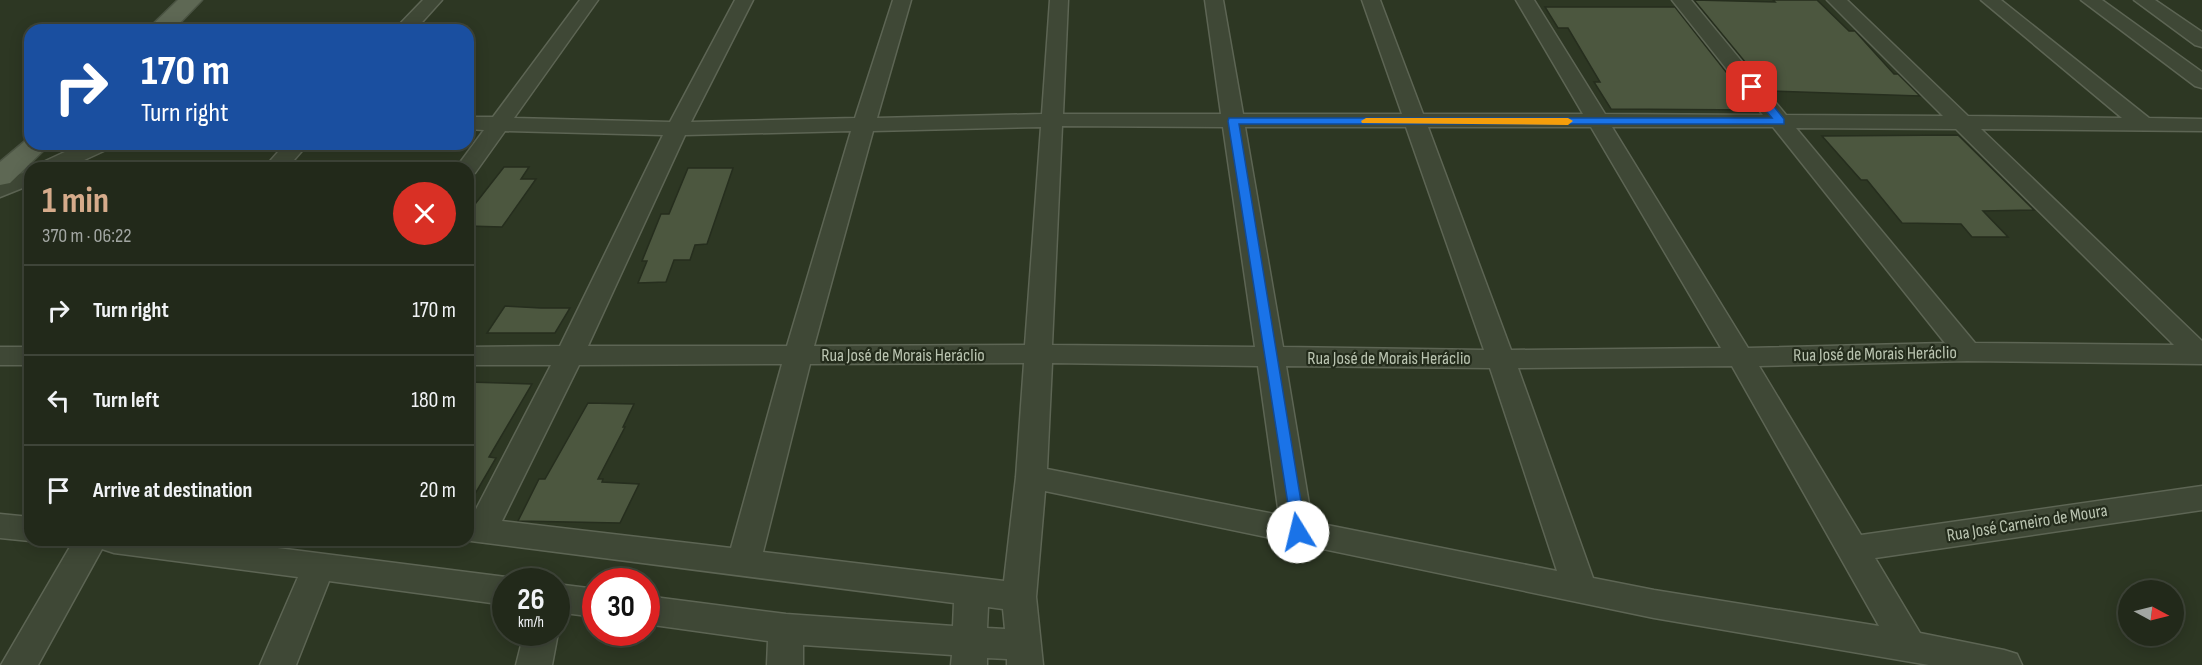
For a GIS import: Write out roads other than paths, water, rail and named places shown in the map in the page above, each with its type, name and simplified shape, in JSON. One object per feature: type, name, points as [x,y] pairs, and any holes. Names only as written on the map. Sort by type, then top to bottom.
[{"type":"main road","points":[[165,24],[191,0]]},
{"type":"main road","points":[[0,177],[29,150]]},
{"type":"street","points":[[410,24],[433,0]]},
{"type":"street","points":[[471,162],[589,0]]},
{"type":"street","points":[[744,0],[677,129],[570,355],[475,530],[1019,597]]},
{"type":"street","points":[[744,562],[797,355],[862,125],[902,0]]},
{"type":"street","points":[[660,612],[969,654],[1023,655],[1019,597],[1031,477],[1059,0]]},
{"type":"street","points":[[1214,0],[1298,532]]},
{"type":"street","points":[[1371,0],[1501,359],[1580,589]]},
{"type":"street","points":[[1525,0],[1740,357],[1909,646]]},
{"type":"street","points":[[1681,0],[1967,352]]},
{"type":"street","points":[[1836,0],[2201,355]]},
{"type":"street","points":[[1990,0],[2144,124]]},
{"type":"street","points":[[2090,0],[2202,82]]},
{"type":"street","points":[[2143,0],[2202,41]]},
{"type":"street","points":[[474,123],[677,129],[1053,120],[1780,121],[2202,125]]},
{"type":"street","points":[[62,162],[87,150]]},
{"type":"street","points":[[280,162],[292,150]]},
{"type":"street","points":[[0,190],[24,180]]},
{"type":"street","name":"Rua José de Morais Heráclio","points":[[474,356],[1038,354],[1501,359],[1967,352],[2201,355]]},
{"type":"street","points":[[0,356],[24,356]]},
{"type":"street","points":[[1031,477],[1725,618],[1909,646],[2004,665]]},
{"type":"street","name":"Rua José Carneiro de Moura","points":[[1852,549],[2202,498]]},
{"type":"street","points":[[0,526],[24,528]]},
{"type":"street","points":[[19,665],[88,546]]},
{"type":"street","points":[[206,546],[318,568],[492,589]]},
{"type":"street","points":[[278,665],[318,568]]},
{"type":"street","points":[[969,654],[971,591]]},
{"type":"street","points":[[785,665],[786,629]]},
{"type":"street","points":[[534,665],[539,646]]}]
